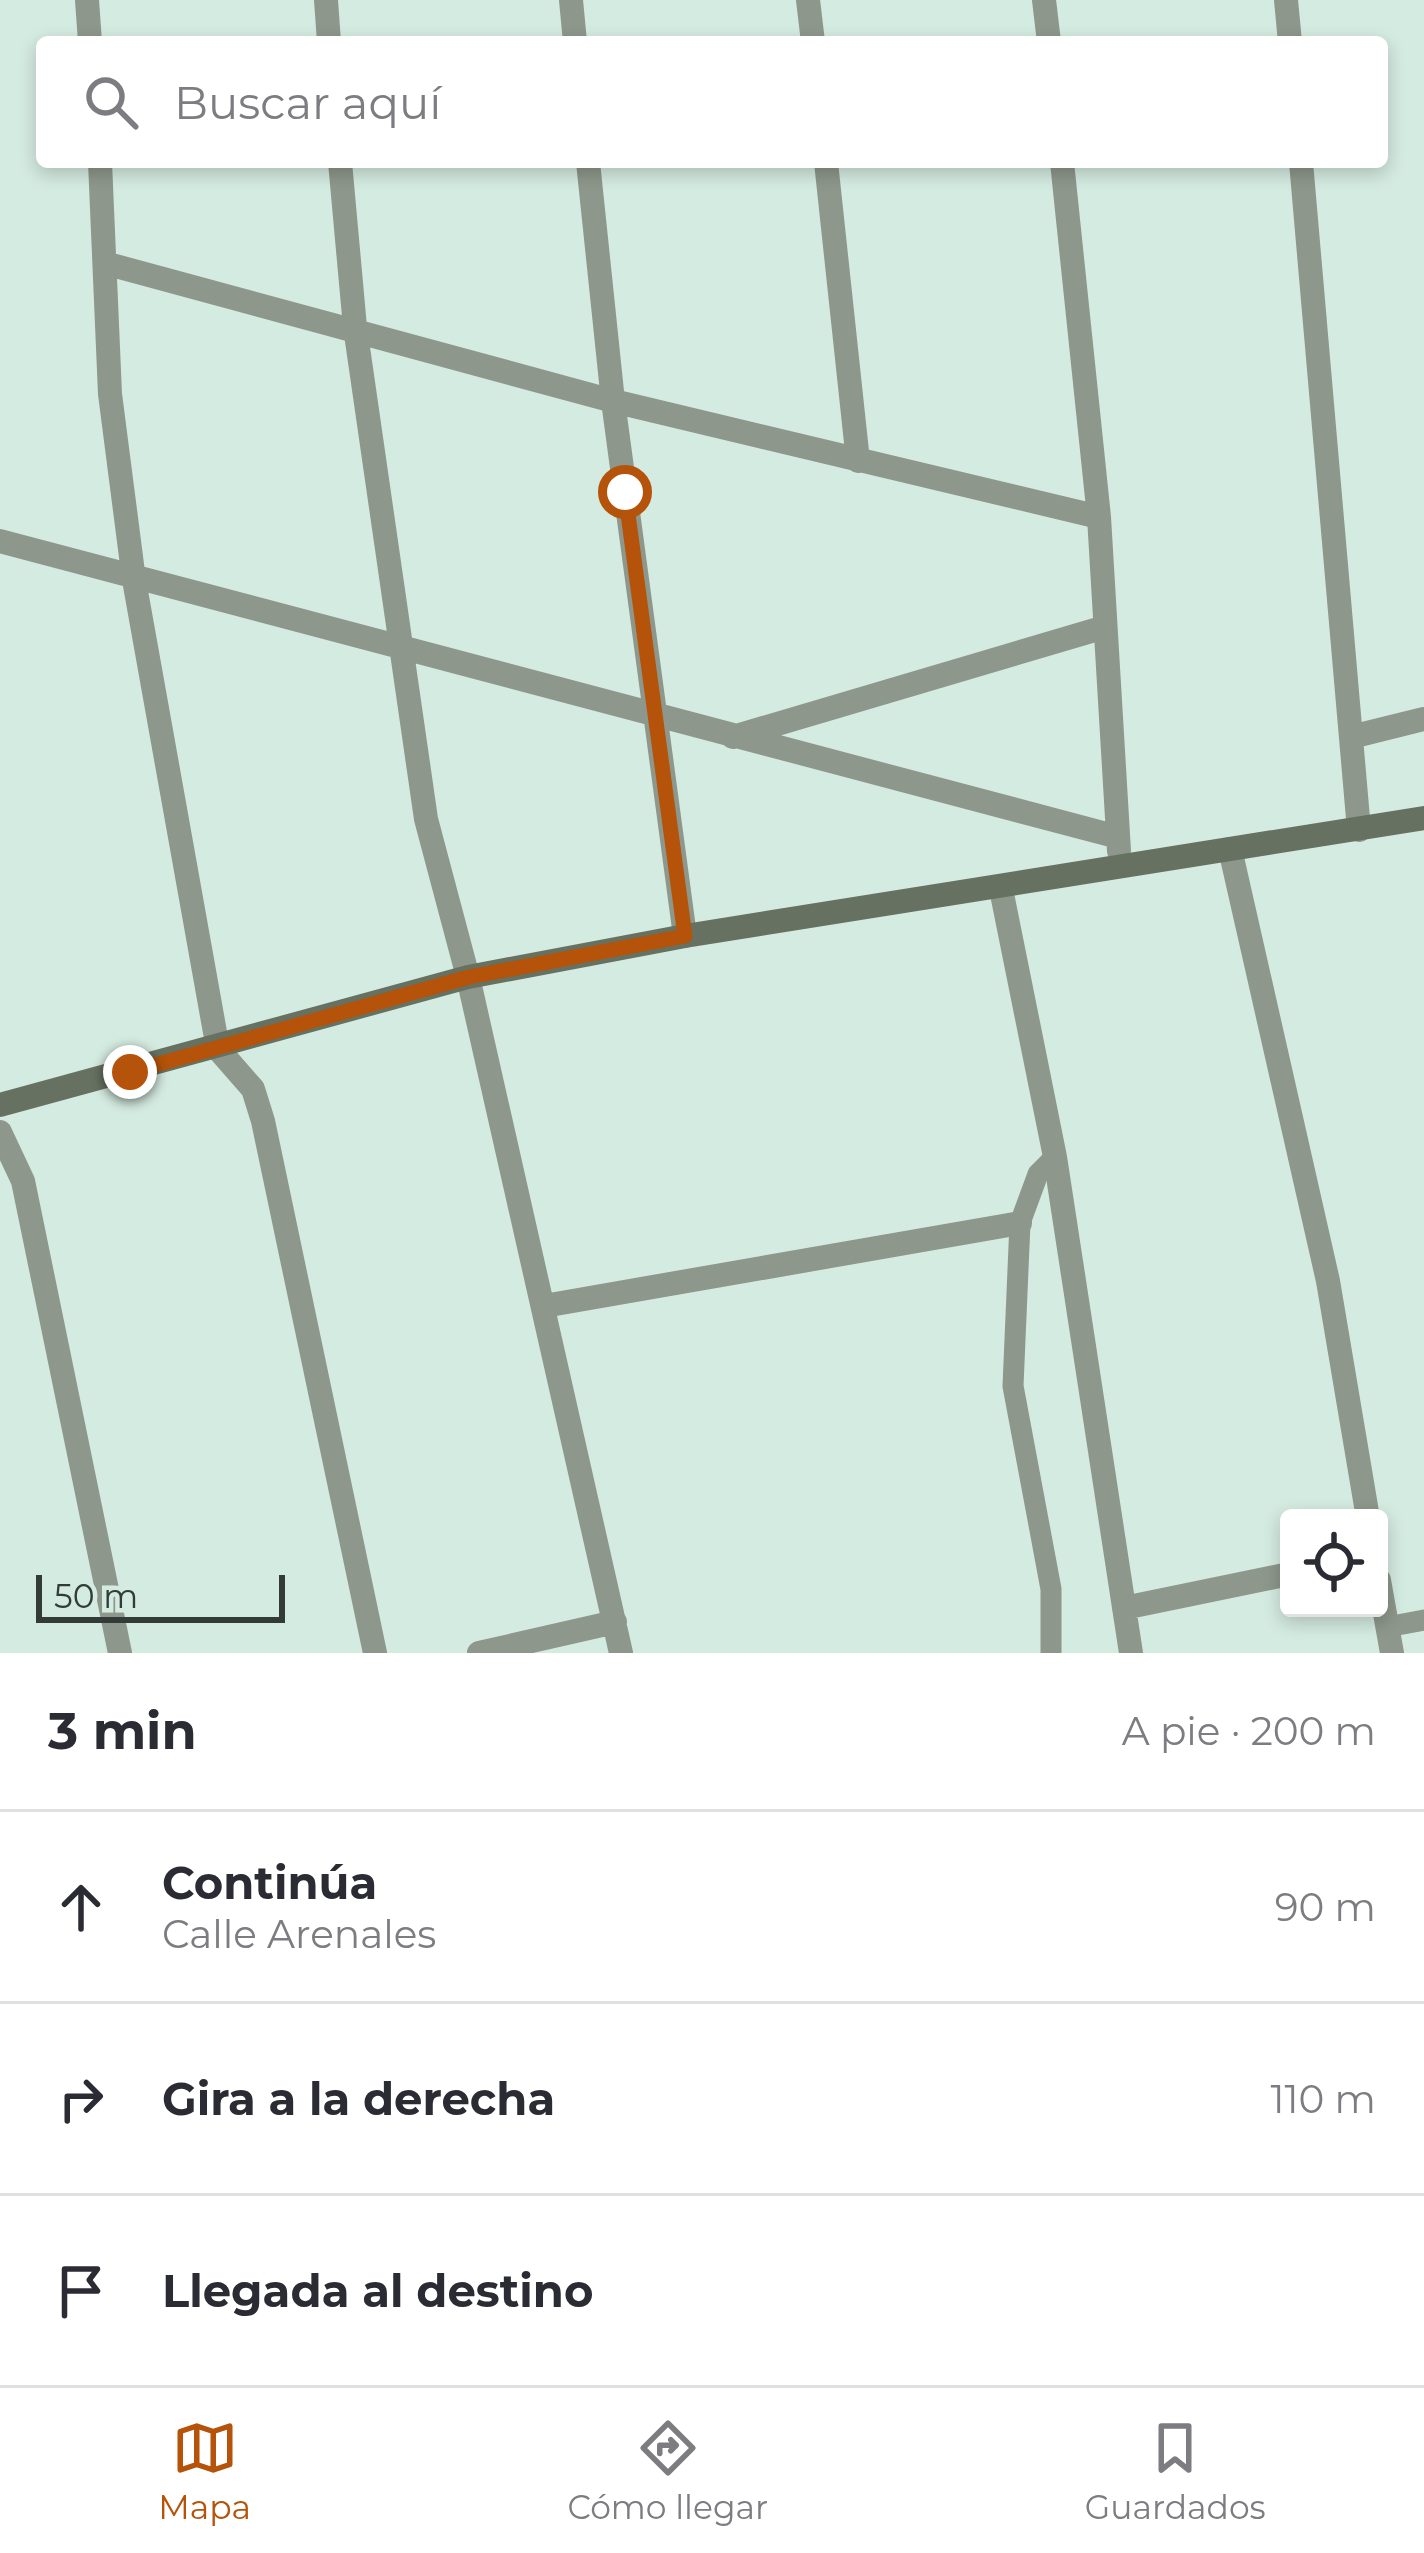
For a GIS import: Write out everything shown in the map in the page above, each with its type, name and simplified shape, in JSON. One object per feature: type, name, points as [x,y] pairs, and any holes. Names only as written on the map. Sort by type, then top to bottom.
[{"type":"street","points":[[87,0],[90,36]]},
{"type":"street","points":[[326,0],[329,36]]},
{"type":"street","points":[[571,0],[574,36]]},
{"type":"street","points":[[808,0],[812,36]]},
{"type":"street","points":[[1044,0],[1048,36]]},
{"type":"street","points":[[1286,0],[1289,36]]},
{"type":"street","points":[[100,168],[110,394],[134,580],[218,1049],[253,1089],[263,1121],[375,1653]]},
{"type":"street","points":[[341,168],[355,327],[426,819],[469,977],[621,1653]]},
{"type":"street","points":[[589,168],[613,401],[685,936]]},
{"type":"street","points":[[827,168],[858,461]]},
{"type":"street","points":[[1062,168],[1099,517],[1120,866]]},
{"type":"street","points":[[1301,168],[1359,830]]},
{"type":"street","points":[[108,263],[613,401],[1099,517]]},
{"type":"street","points":[[0,542],[1118,837]]},
{"type":"street","points":[[731,737],[1105,627]]},
{"type":"street","points":[[1351,737],[1424,719]]},
{"type":"street","points":[[0,1105],[469,977],[685,936],[1001,890],[1120,866],[1424,818]]},
{"type":"street","points":[[1230,849],[1328,1281],[1367,1509]]},
{"type":"street","points":[[1001,890],[1055,1157],[1131,1653]]},
{"type":"street","points":[[0,1132],[23,1180],[120,1653]]},
{"type":"street","points":[[544,1306],[1020,1223]]},
{"type":"street","points":[[1124,1608],[1280,1576]]},
{"type":"street","points":[[1385,1617],[1391,1653]]},
{"type":"street","points":[[478,1653],[615,1622]]},
{"type":"lane","points":[[1051,1653],[1051,1589],[1013,1386],[1020,1223],[1028,1194],[1055,1157]]},
{"type":"lane","points":[[1387,1627],[1424,1620]]},
{"type":"route","points":[[130,1072],[469,977],[685,936],[625,492]]}]
